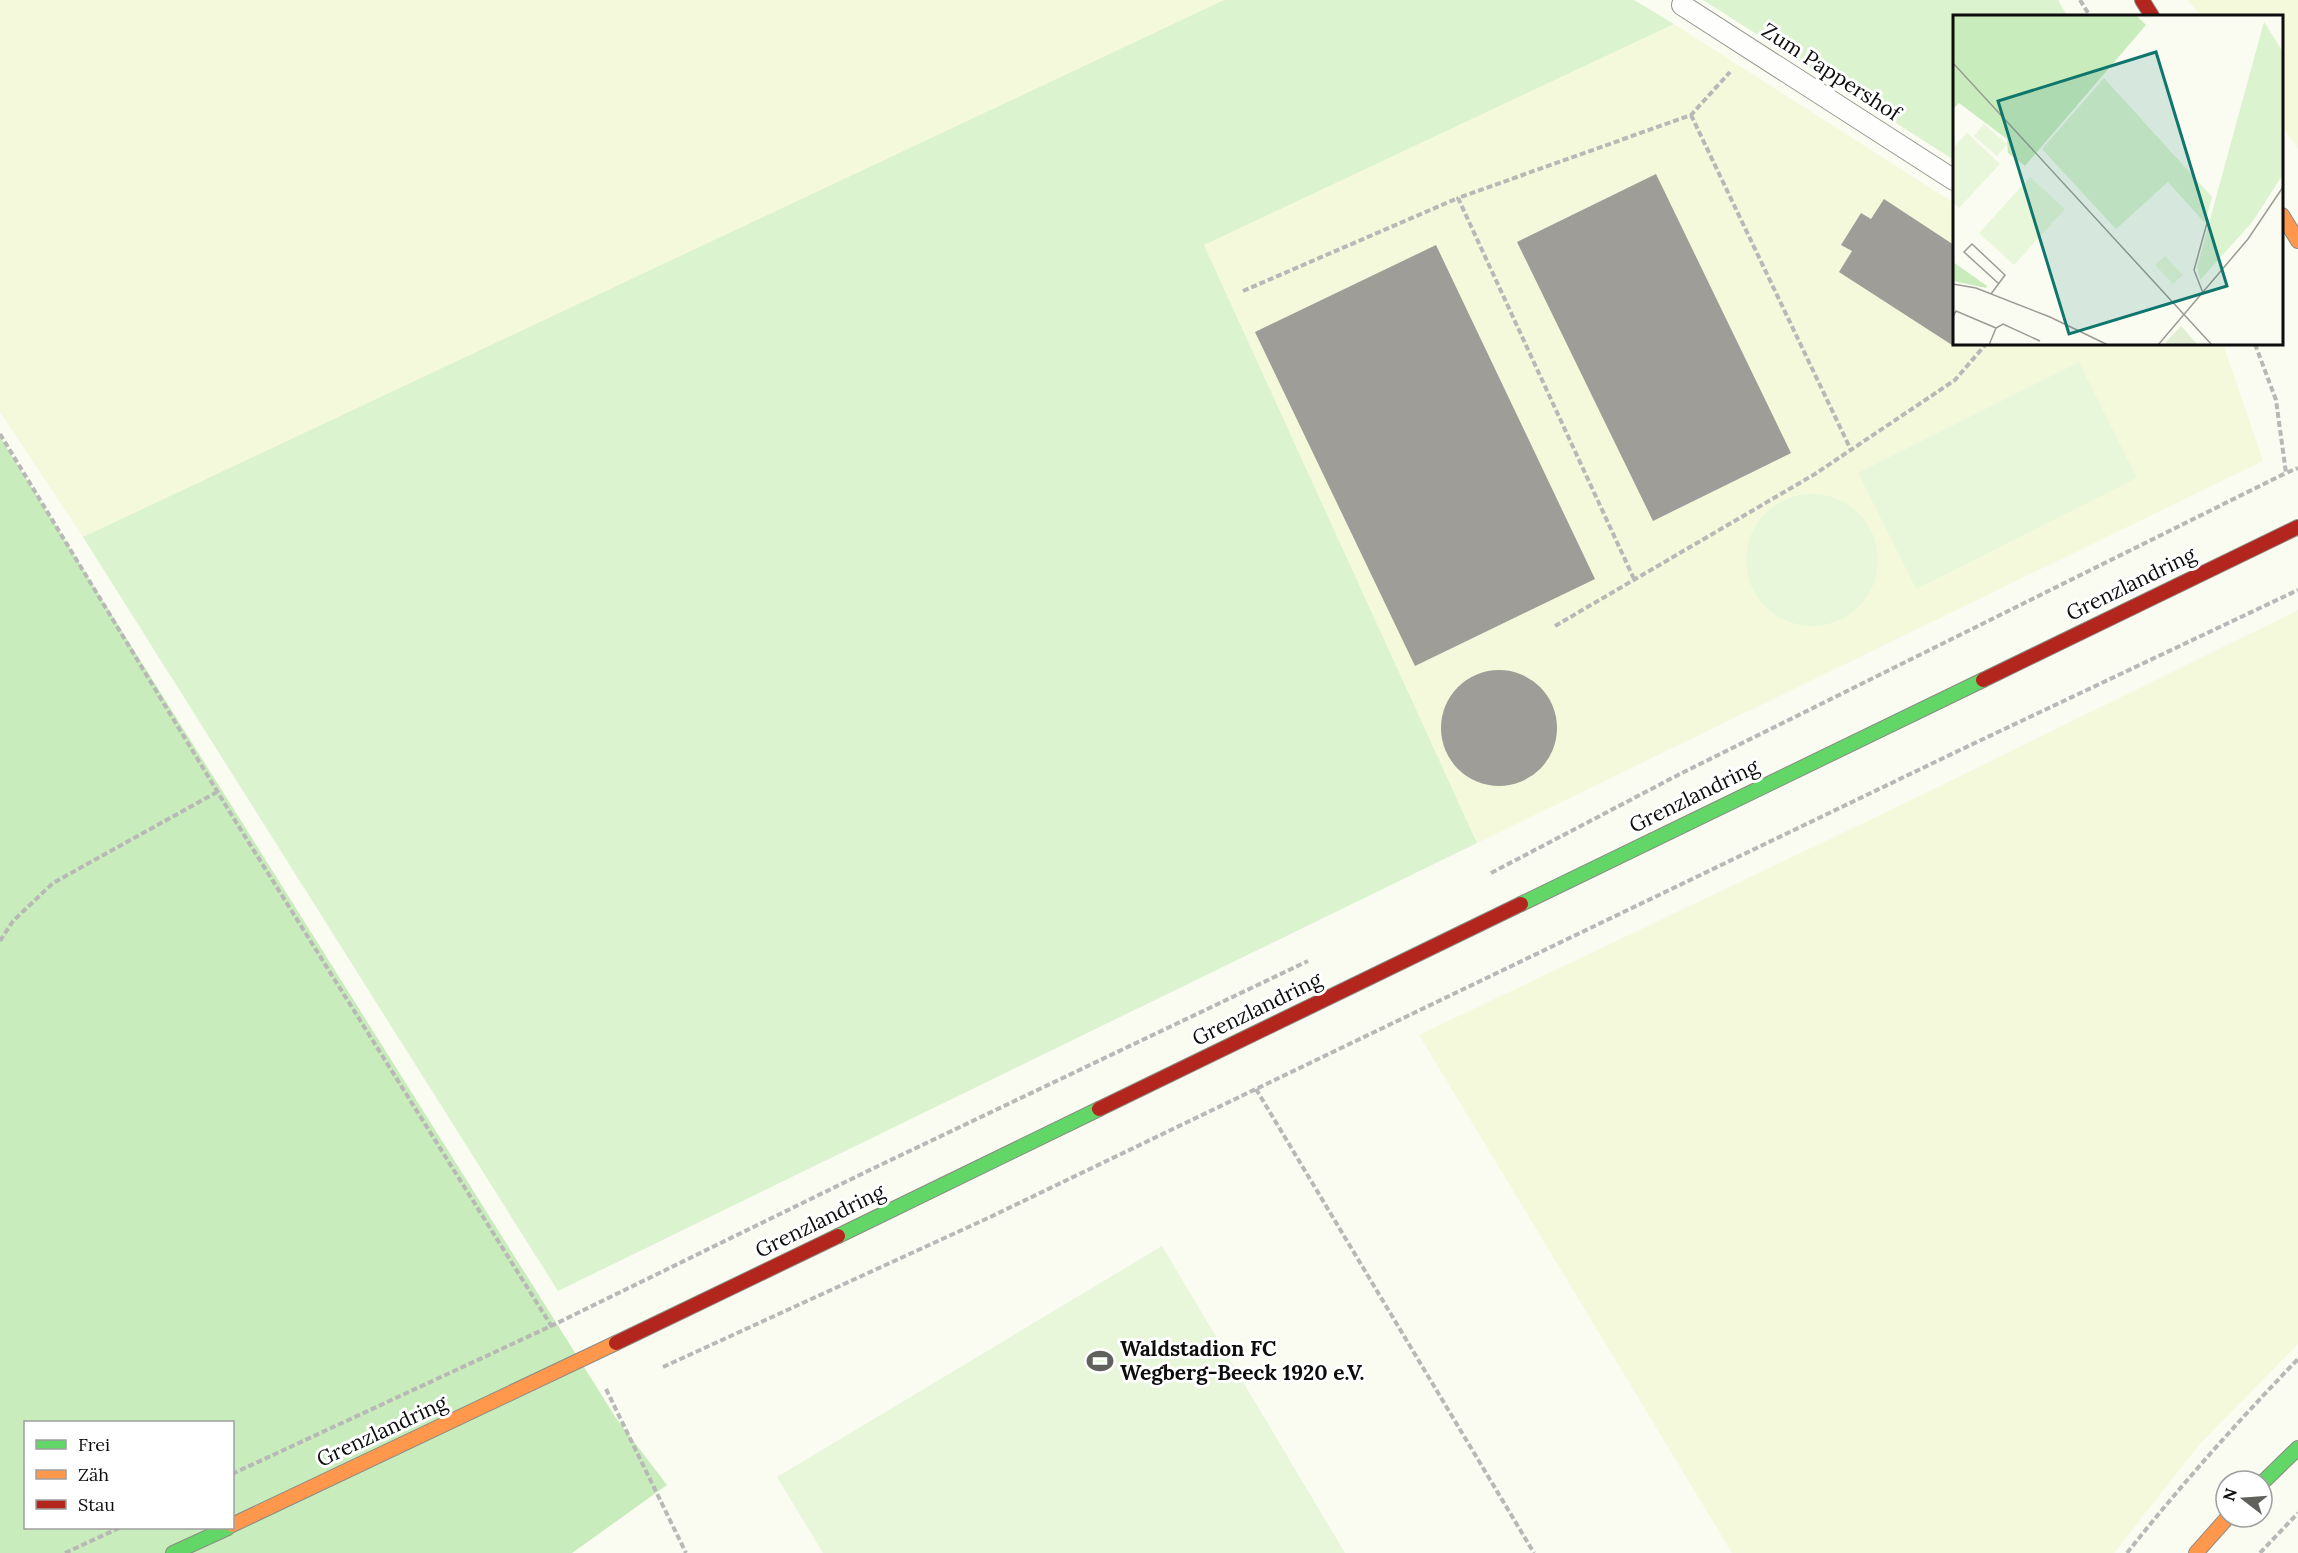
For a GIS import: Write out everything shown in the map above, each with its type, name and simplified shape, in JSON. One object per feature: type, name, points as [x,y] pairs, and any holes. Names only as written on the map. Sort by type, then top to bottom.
[{"type":"main road","points":[[2142,0],[2151,15]]},
{"type":"main road","points":[[2283,218],[2292,240]]},
{"type":"main road","name":"Grenzlandring","points":[[234,1524],[580,1361],[2298,527]]},
{"type":"main road","points":[[2274,1472],[2298,1448]]},
{"type":"main road","points":[[173,1553],[224,1529]]},
{"type":"main road","points":[[2196,1553],[2217,1529]]},
{"type":"lane","name":"Zum Pappershof","points":[[1682,5],[1953,179]]},
{"type":"path","points":[[2080,0],[2089,15]]},
{"type":"path","points":[[1243,291],[1458,198],[1691,115],[1751,50]]},
{"type":"path","points":[[1691,115],[1851,450]]},
{"type":"path","points":[[1458,198],[1634,579]]},
{"type":"path","points":[[1555,626],[1815,474],[1955,381],[1985,345]]},
{"type":"path","points":[[2255,345],[2276,400],[2286,473]]},
{"type":"path","points":[[0,434],[217,792],[551,1326],[580,1361]]},
{"type":"path","points":[[1482,878],[1678,775],[2298,468]]},
{"type":"path","points":[[662,1367],[986,1219],[1958,751],[2298,590]]},
{"type":"path","points":[[0,941],[13,921],[53,883],[217,792]]},
{"type":"path","points":[[234,1473],[551,1326],[874,1168],[1315,958]]},
{"type":"path","points":[[1256,1089],[1534,1553]]},
{"type":"path","points":[[2127,1553],[2171,1498],[2245,1413],[2298,1359]]},
{"type":"path","points":[[608,1392],[686,1553]]},
{"type":"path","points":[[2260,1553],[2298,1513]]},
{"type":"path","points":[[65,1553],[115,1529]]},
{"type":"green space","points":[[0,0],[1224,0],[83,537],[0,412]]},
{"type":"green space","points":[[1224,0],[1634,0],[1674,24],[1204,245],[1477,843],[558,1291],[83,537]]},
{"type":"green space","points":[[1703,0],[2058,0],[2066,15],[1953,15],[1953,159]]},
{"type":"green space","points":[[2188,0],[2298,0],[2298,149],[2283,127],[2283,15],[2200,15]]},
{"type":"green space","points":[[1674,24],[1953,202],[1953,345],[2223,345],[2263,461],[1477,843],[1204,245]]},
{"type":"green space","points":[[2079,362],[2137,478],[1916,589],[1858,473]]},
{"type":"green space","points":[[0,437],[616,1418],[667,1485],[572,1553],[0,1553]]},
{"type":"green space","points":[[1812,494],[1837,499],[1859,513],[1873,535],[1878,560],[1873,585],[1859,607],[1837,621],[1812,626],[1787,621],[1765,607],[1751,585],[1746,560],[1751,535],[1765,513],[1787,499]]},
{"type":"green space","points":[[2298,610],[2298,1344],[2199,1445],[2114,1553],[1732,1553],[1419,1035],[1897,807]]},
{"type":"green space","name":"Waldstadion FC Wegberg-Beeck 1920 e.V.","points":[[1162,1246],[1345,1553],[823,1553],[777,1477]]},
{"type":"building","points":[[1656,174],[1791,453],[1653,521],[1517,242]]},
{"type":"building","points":[[1884,199],[1953,244],[1952,345],[1839,272],[1852,251],[1841,245],[1861,213],[1871,219]]},
{"type":"building","points":[[1436,245],[1595,579],[1415,666],[1255,332]]},
{"type":"building","points":[[1499,670],[1521,675],[1540,687],[1552,706],[1557,728],[1552,750],[1540,769],[1521,781],[1499,786],[1477,781],[1458,769],[1446,750],[1441,728],[1446,706],[1458,687],[1477,675]]},
{"type":"traffic: fast","points":[[1521,904],[1983,680]]},
{"type":"traffic: fast","points":[[838,1236],[1099,1109]]},
{"type":"traffic: fast","points":[[2274,1471],[2298,1448]]},
{"type":"traffic: fast","points":[[173,1553],[226,1529]]},
{"type":"traffic: slow","points":[[2283,217],[2298,241]]},
{"type":"traffic: slow","points":[[234,1524],[616,1343]]},
{"type":"traffic: slow","points":[[2196,1553],[2217,1529]]},
{"type":"traffic: jam","points":[[2142,0],[2151,15]]},
{"type":"traffic: jam","points":[[1983,680],[2298,527]]},
{"type":"traffic: jam","points":[[1099,1109],[1521,904]]},
{"type":"traffic: jam","points":[[616,1343],[838,1236]]},
{"type":"place","name":"Waldstadion FC Wegberg-Beeck 1920 e.V.","points":[[1100,1361]]}]
